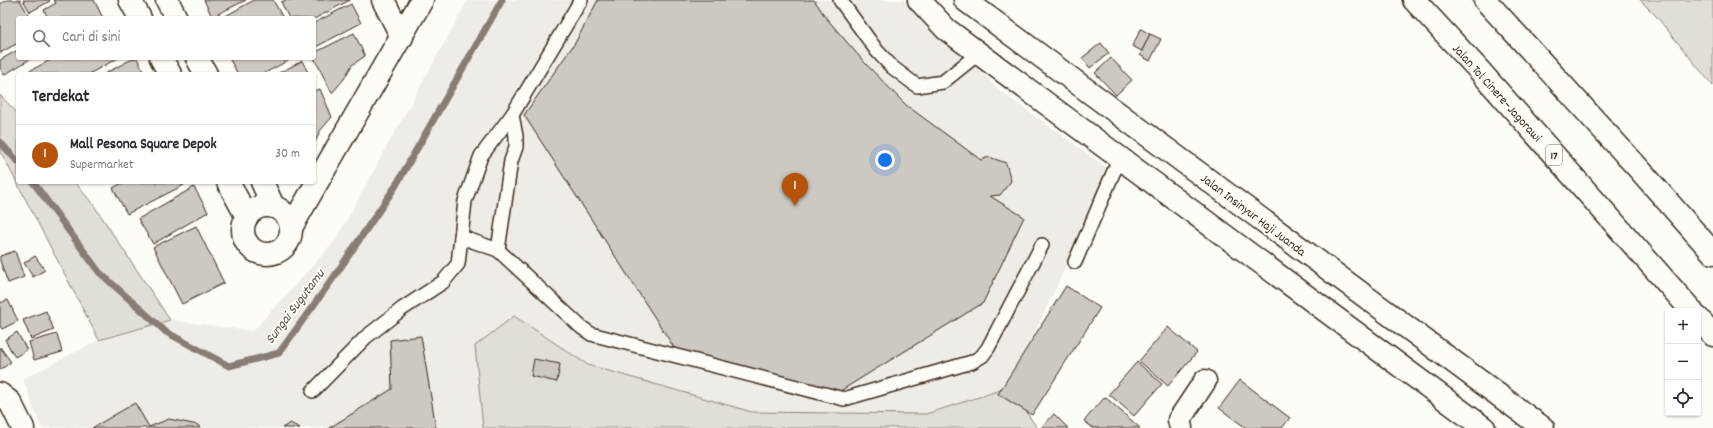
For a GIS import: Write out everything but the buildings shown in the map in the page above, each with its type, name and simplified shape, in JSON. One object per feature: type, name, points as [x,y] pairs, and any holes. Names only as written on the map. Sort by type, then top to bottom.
[{"type":"main road","points":[[130,0],[139,16]]},
{"type":"main road","points":[[167,0],[175,16]]},
{"type":"main road","points":[[383,0],[402,37]]},
{"type":"main road","points":[[292,226],[422,0]]},
{"type":"main road","points":[[919,0],[946,29],[1484,428]]},
{"type":"main road","name":"Jalan Insinyur Haji Juanda","points":[[965,0],[1543,428]]},
{"type":"main road","name":"Jalan Tol Cinere–Jagorawi","points":[[1414,0],[1479,70],[1689,308]]},
{"type":"main road","points":[[1485,0],[1639,168],[1713,253]]},
{"type":"main road","points":[[162,60],[169,72]]},
{"type":"main road","points":[[198,60],[205,72]]},
{"type":"main road","points":[[229,184],[247,217]]},
{"type":"main road","points":[[263,184],[273,206]]},
{"type":"main road","points":[[261,206],[273,206],[287,215],[292,226],[292,233],[285,248],[271,254],[263,254],[256,251],[245,240],[243,232],[244,224],[250,212],[261,206]]},
{"type":"main road","points":[[1701,321],[1713,335]]},
{"type":"main road","points":[[1182,428],[1179,420],[1204,381]]},
{"type":"main road","points":[[0,394],[10,402],[23,428]]},
{"type":"lane","points":[[312,391],[366,337],[402,309],[443,282],[458,264],[464,201],[481,156],[512,115],[581,0]]},
{"type":"lane","points":[[840,0],[877,51],[892,68],[917,86],[943,82],[979,53]]},
{"type":"lane","points":[[498,250],[512,161],[516,147],[516,136],[512,115]]},
{"type":"lane","points":[[1075,262],[1120,157]]},
{"type":"lane","points":[[461,238],[498,250],[581,327],[591,334],[844,399],[972,362],[982,356],[988,348],[1042,245]]},
{"type":"shaded area","points":[[468,0],[911,0],[1000,91],[1110,170],[1010,387],[927,414],[752,412],[588,365],[514,316],[475,346],[483,428],[41,428],[23,379],[99,340],[170,320],[253,331],[335,241]]},
{"type":"shaded area","points":[[1640,0],[1713,0],[1713,86],[1656,16]]},
{"type":"shaded area","points":[[0,95],[16,112],[16,181],[0,153]]},
{"type":"shaded area","points":[[18,184],[77,184],[95,207],[170,320],[99,340]]},
{"type":"shaded area","points":[[514,316],[588,365],[752,412],[926,414],[1010,387],[1037,428],[483,428],[475,346]]},
{"type":"waterway","name":"Sungai Sugutamu","points":[[34,184],[99,272],[166,332],[229,366],[279,353],[334,277],[395,187],[502,0]]},
{"type":"waterway","name":"Sungai Sugutamu","points":[[0,142],[16,160]]},
{"type":"place","name":"Mall Pesona Square Depok","points":[[795,206]]}]
